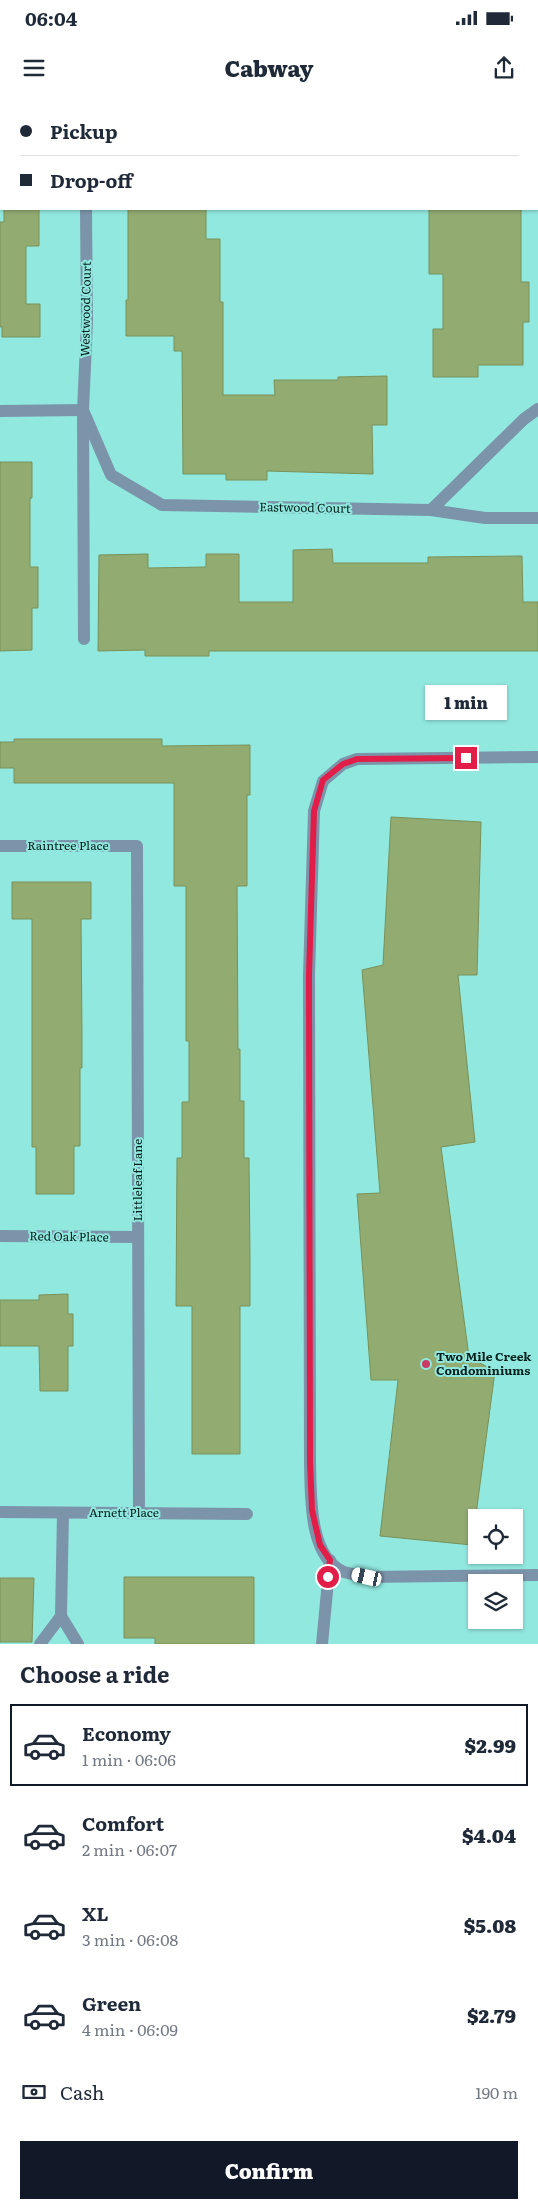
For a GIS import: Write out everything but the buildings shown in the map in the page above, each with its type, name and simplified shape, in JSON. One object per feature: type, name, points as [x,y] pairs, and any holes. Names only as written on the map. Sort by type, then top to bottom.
[{"type":"street","name":"Westwood Court","points":[[84,638],[83,410],[87,322],[86,210]]},
{"type":"street","points":[[431,510],[524,418],[538,409]]},
{"type":"street","points":[[0,411],[83,410]]},
{"type":"street","name":"Eastwood Court","points":[[83,410],[111,475],[162,505],[431,510],[485,518],[538,518]]},
{"type":"street","points":[[538,757],[357,759],[343,764],[323,780],[314,811],[309,975],[310,1462],[312,1510],[320,1545],[330,1560],[343,1571],[367,1577],[538,1575]]},
{"type":"street","name":"Raintree Place","points":[[0,846],[137,846]]},
{"type":"street","name":"Littleleaf Lane","points":[[137,846],[139,1513]]},
{"type":"street","name":"Red Oak Place","points":[[0,1236],[138,1237]]},
{"type":"street","name":"Arnett Place","points":[[0,1512],[247,1514]]},
{"type":"street","points":[[63,1513],[62,1616],[78,1644]]},
{"type":"street","points":[[322,1644],[330,1560]]},
{"type":"street","points":[[40,1644],[62,1616]]},
{"type":"place","name":"Two Mile Creek Condominiums","points":[[426,1364]]},
{"type":"route","points":[[328,1577],[330,1560],[320,1545],[312,1510],[310,1462],[309,975],[314,811],[323,780],[343,764],[357,759],[466,758]]}]
